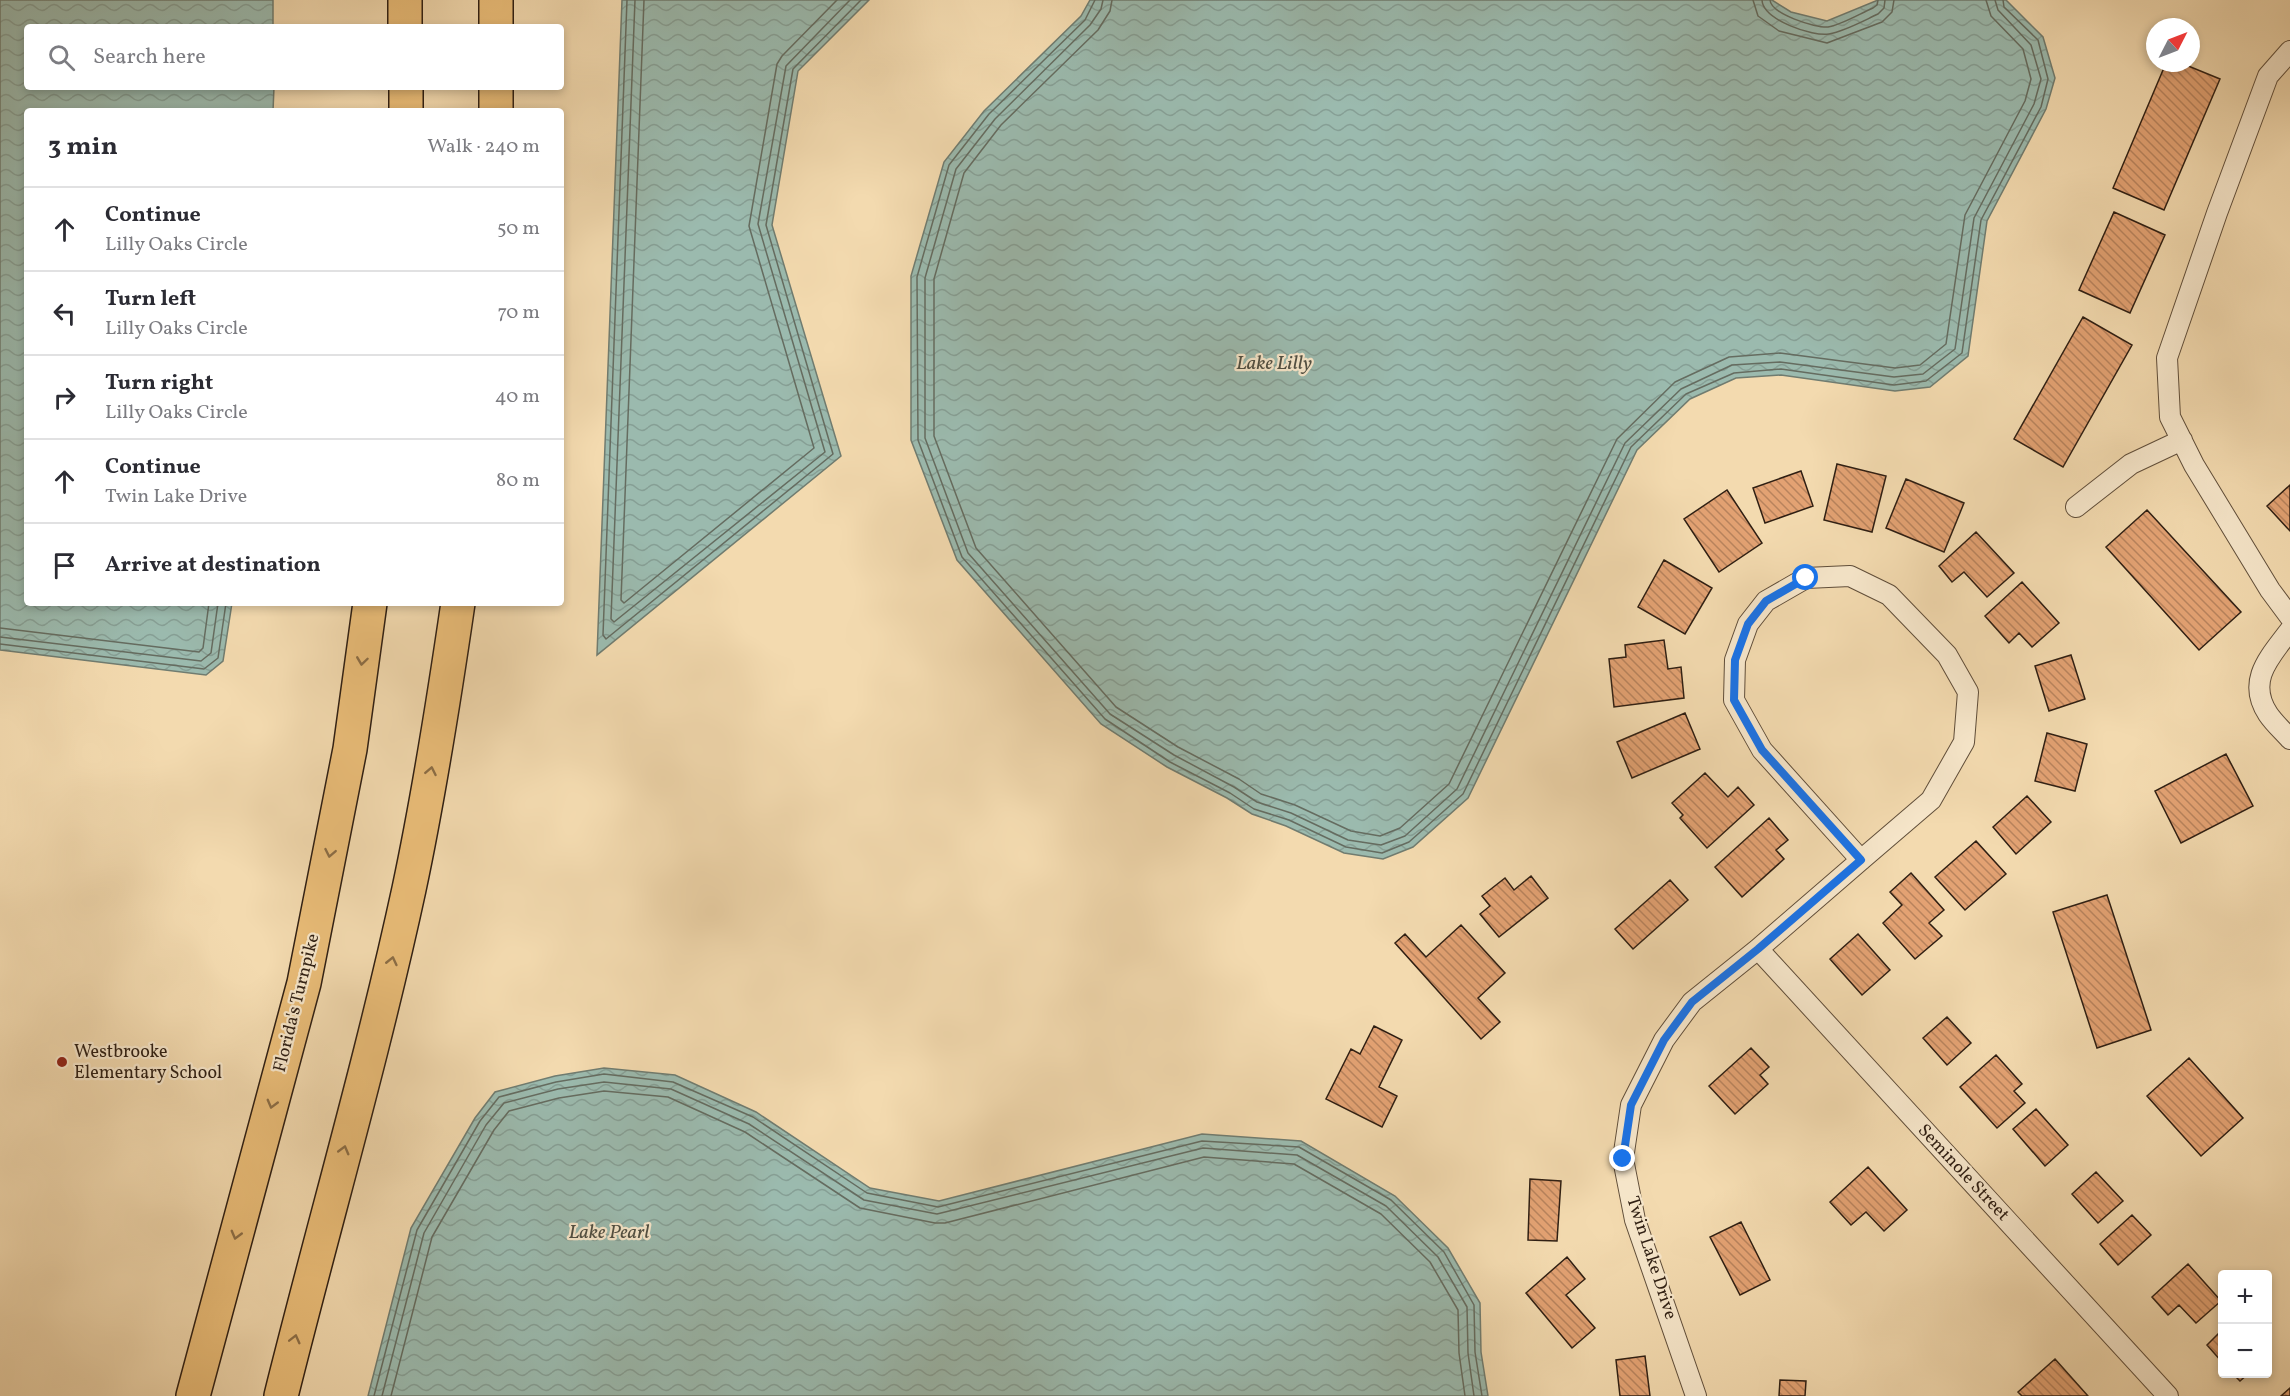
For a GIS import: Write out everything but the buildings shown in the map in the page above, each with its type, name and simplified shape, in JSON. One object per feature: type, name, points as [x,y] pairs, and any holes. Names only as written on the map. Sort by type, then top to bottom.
[{"type":"highway","points":[[405,0],[405,24]]},
{"type":"highway","points":[[496,0],[496,24]]},
{"type":"highway","points":[[406,90],[406,108]]},
{"type":"highway","points":[[496,90],[496,108]]},
{"type":"highway","name":"Florida's Turnpike","points":[[192,1396],[304,983],[350,749],[370,606]]},
{"type":"highway","points":[[281,1396],[409,889],[444,702],[458,606]]},
{"type":"street","points":[[2290,51],[2268,76],[2217,213],[2167,358],[2170,417],[2194,465],[2246,551],[2290,617]]},
{"type":"street","points":[[2076,507],[2131,464],[2182,440]]},
{"type":"street","name":"Twin Lake Drive","points":[[1696,1396],[1635,1220],[1623,1159],[1631,1105],[1664,1040],[1692,1002],[1758,949],[1931,800],[1964,742],[1968,692],[1947,655],[1889,595],[1850,576],[1806,578],[1766,601],[1748,624],[1735,660],[1734,700],[1762,750],[1861,860]]},
{"type":"street","points":[[2290,630],[2264,664],[2258,689],[2268,714],[2290,740]]},
{"type":"street","name":"Seminole Street","points":[[1758,949],[2168,1396]]},
{"type":"water","points":[[0,0],[273,0],[273,24],[24,24],[24,90],[274,90],[273,108],[24,108],[24,606],[232,606],[223,661],[206,675],[0,650]]},
{"type":"water","points":[[622,0],[869,0],[798,71],[772,225],[841,456],[597,655]]},
{"type":"water","name":"Lake Lilly","points":[[1090,0],[1772,0],[1791,12],[1827,21],[1878,0],[2006,0],[2043,37],[2055,78],[2046,109],[1987,221],[1968,356],[1930,387],[1895,391],[1781,375],[1736,378],[1690,399],[1637,450],[1468,798],[1413,847],[1383,859],[1344,853],[1286,826],[1252,814],[1227,798],[1167,767],[1101,724],[957,560],[911,440],[911,276],[944,162],[984,111],[1081,16]]},
{"type":"water","name":"Lake Pearl","points":[[604,1068],[675,1075],[756,1112],[870,1188],[939,1201],[1202,1134],[1301,1141],[1395,1196],[1448,1248],[1480,1303],[1481,1352],[1488,1396],[368,1396],[411,1228],[475,1118],[495,1092],[555,1076]]},
{"type":"place","name":"Westbrooke Elementary School","points":[[62,1062]]},
{"type":"route","points":[[1623,1159],[1631,1105],[1664,1040],[1692,1002],[1758,949],[1861,860],[1762,750],[1734,700],[1735,660],[1748,624],[1766,601],[1806,578]]}]
